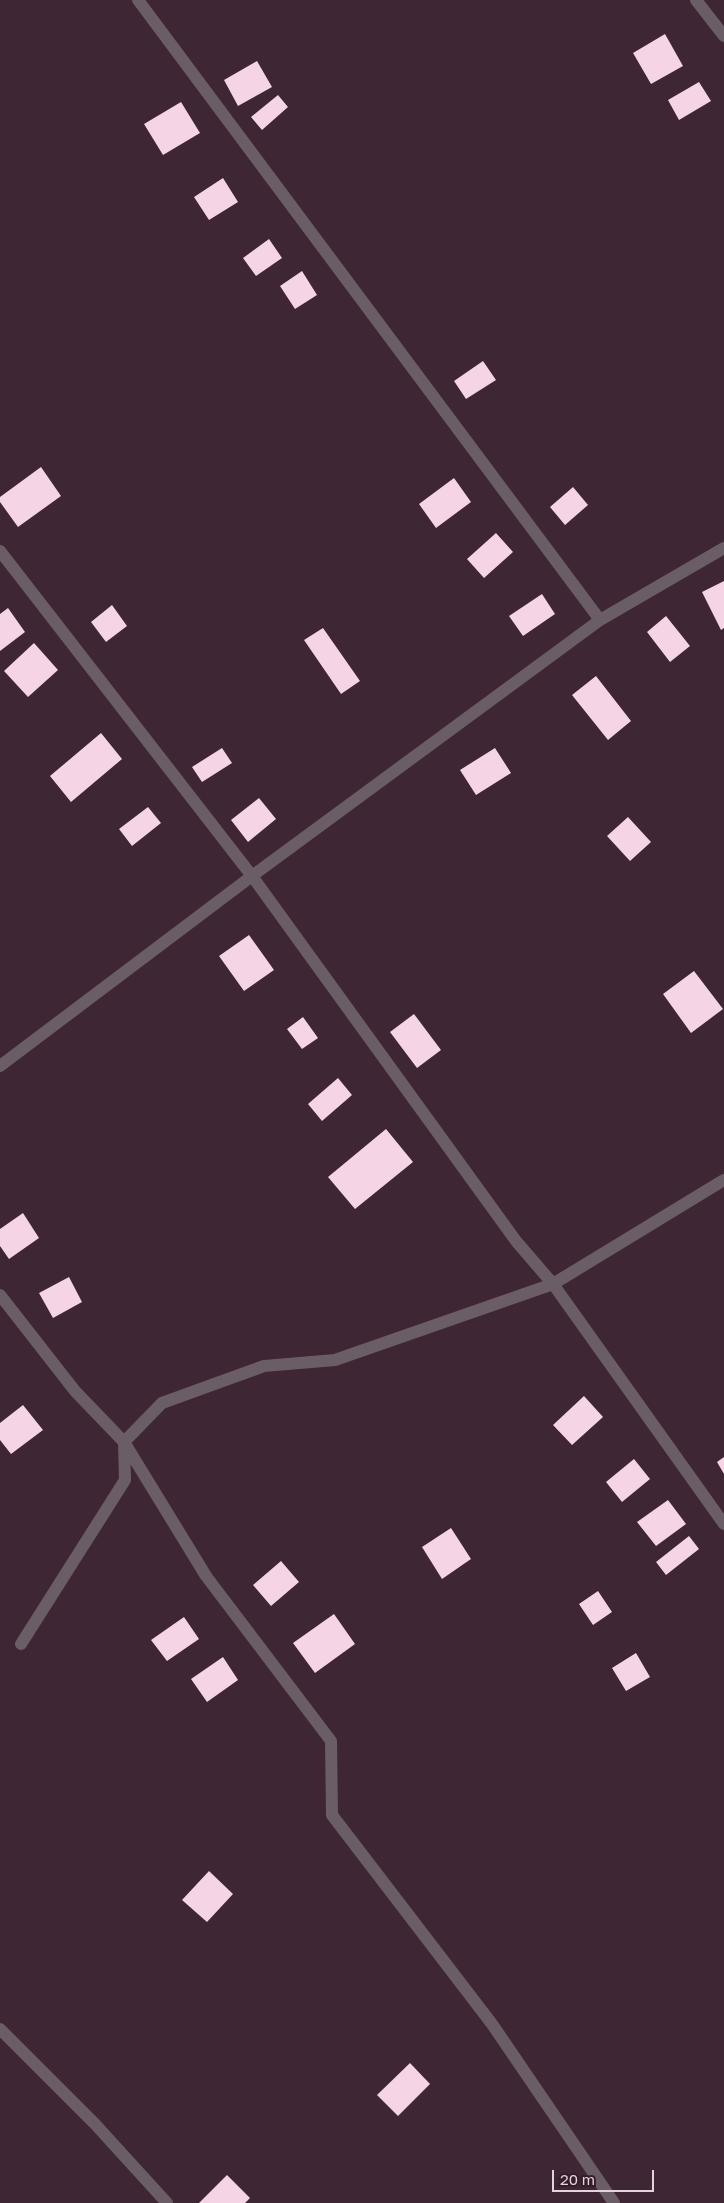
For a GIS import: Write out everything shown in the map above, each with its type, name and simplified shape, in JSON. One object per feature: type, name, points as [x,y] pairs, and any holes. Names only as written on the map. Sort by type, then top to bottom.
[{"type":"lane","points":[[138,0],[600,620]]},
{"type":"lane","points":[[696,0],[724,36]]},
{"type":"lane","points":[[0,1066],[252,876],[600,620],[724,548]]},
{"type":"lane","points":[[0,551],[252,876],[516,1241],[553,1284],[724,1524]]},
{"type":"lane","points":[[21,1644],[125,1480],[124,1442],[162,1403],[264,1366],[335,1360],[553,1284],[724,1180]]},
{"type":"lane","points":[[0,1295],[75,1391],[124,1442],[206,1576],[331,1741],[332,1815],[492,2024],[614,2203]]},
{"type":"lane","points":[[0,2029],[94,2124],[167,2203]]},
{"type":"building","points":[[665,34],[683,66],[651,84],[633,53]]},
{"type":"building","points":[[257,61],[272,87],[238,106],[224,80]]},
{"type":"building","points":[[699,82],[711,101],[679,120],[668,100]]},
{"type":"building","points":[[278,95],[288,107],[262,130],[251,117]]},
{"type":"building","points":[[181,102],[200,133],[163,155],[144,124]]},
{"type":"building","points":[[223,178],[238,202],[209,220],[194,197]]},
{"type":"building","points":[[269,239],[282,258],[256,276],[243,258]]},
{"type":"building","points":[[302,271],[317,295],[295,309],[280,286]]},
{"type":"building","points":[[483,361],[496,380],[466,399],[454,381]]},
{"type":"building","points":[[41,467],[61,496],[18,527],[0,502],[0,497]]},
{"type":"building","points":[[454,478],[471,502],[436,528],[419,504]]},
{"type":"building","points":[[573,487],[588,505],[565,525],[550,507]]},
{"type":"building","points":[[496,533],[513,552],[484,578],[467,559]]},
{"type":"building","points":[[724,581],[724,628],[721,630],[702,592]]},
{"type":"building","points":[[542,594],[555,614],[523,636],[509,616]]},
{"type":"building","points":[[112,605],[127,626],[106,642],[91,622]]},
{"type":"building","points":[[8,608],[25,632],[0,651],[0,614]]},
{"type":"building","points":[[666,616],[690,646],[670,662],[647,632]]},
{"type":"building","points":[[323,628],[360,681],[341,694],[304,640]]},
{"type":"building","points":[[34,643],[58,670],[28,697],[4,671]]},
{"type":"building","points":[[596,676],[631,721],[608,740],[572,695]]},
{"type":"building","points":[[101,733],[122,759],[71,802],[50,776]]},
{"type":"building","points":[[222,748],[232,763],[202,782],[192,767]]},
{"type":"building","points":[[495,748],[511,773],[476,795],[460,770]]},
{"type":"building","points":[[259,798],[276,819],[248,842],[231,820]]},
{"type":"building","points":[[148,807],[161,823],[132,846],[119,829]]},
{"type":"building","points":[[628,817],[651,842],[630,861],[607,836]]},
{"type":"building","points":[[249,935],[274,970],[244,991],[219,956]]},
{"type":"building","points":[[694,971],[723,1009],[691,1033],[663,994]]},
{"type":"building","points":[[414,1014],[441,1050],[417,1068],[390,1032]]},
{"type":"building","points":[[303,1017],[318,1038],[302,1049],[287,1029]]},
{"type":"building","points":[[338,1078],[352,1095],[322,1121],[308,1104]]},
{"type":"building","points":[[386,1129],[413,1162],[355,1209],[328,1177]]},
{"type":"building","points":[[23,1213],[39,1238],[9,1259],[0,1246],[0,1229]]},
{"type":"building","points":[[69,1277],[82,1302],[53,1318],[39,1293]]},
{"type":"building","points":[[584,1396],[603,1417],[572,1445],[553,1425]]},
{"type":"building","points":[[23,1405],[43,1430],[11,1454],[0,1440],[0,1423]]},
{"type":"building","points":[[724,1457],[724,1474],[717,1462]]},
{"type":"building","points":[[634,1459],[650,1479],[622,1502],[606,1482]]},
{"type":"building","points":[[668,1500],[686,1524],[656,1546],[637,1522]]},
{"type":"building","points":[[451,1528],[471,1559],[442,1579],[422,1547]]},
{"type":"building","points":[[689,1536],[699,1549],[666,1575],[656,1562]]},
{"type":"building","points":[[281,1561],[299,1582],[271,1606],[253,1585]]},
{"type":"building","points":[[598,1591],[612,1612],[593,1625],[579,1604]]},
{"type":"building","points":[[334,1614],[355,1644],[315,1673],[293,1643]]},
{"type":"building","points":[[184,1617],[199,1639],[167,1661],[151,1640]]},
{"type":"building","points":[[636,1653],[650,1677],[626,1691],[612,1668]]},
{"type":"building","points":[[223,1657],[238,1680],[207,1702],[191,1679]]},
{"type":"building","points":[[209,1871],[233,1894],[207,1922],[182,1900]]},
{"type":"building","points":[[410,2063],[430,2084],[398,2116],[377,2095]]},
{"type":"building","points":[[227,2175],[250,2198],[245,2203],[199,2203]]}]
